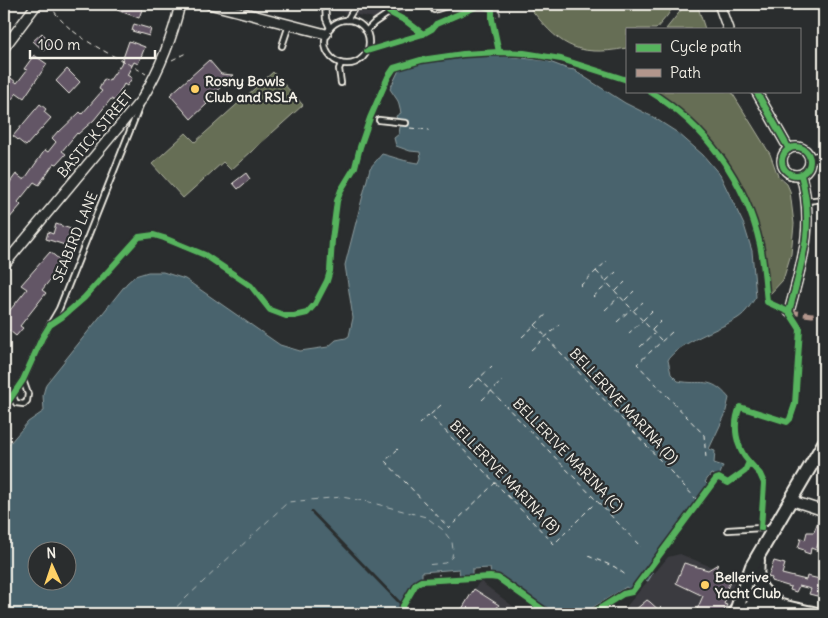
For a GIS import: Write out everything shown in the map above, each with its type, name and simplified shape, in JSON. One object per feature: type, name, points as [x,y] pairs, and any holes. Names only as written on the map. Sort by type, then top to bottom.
[{"type":"main road","points":[[735,614],[748,576],[759,553],[824,443]]},
{"type":"main road","points":[[759,553],[757,574],[759,585],[762,592],[780,605]]},
{"type":"main road","points":[[743,591],[747,596],[757,600],[816,614]]},
{"type":"main road","points":[[740,614],[755,606],[780,605]]},
{"type":"street","points":[[4,48],[37,4]]},
{"type":"street","name":"BASTICK STREET","points":[[4,265],[142,99],[160,63],[180,4]]},
{"type":"street","points":[[209,4],[289,25],[328,31]]},
{"type":"street","points":[[719,4],[728,28]]},
{"type":"street","points":[[757,92],[789,148]]},
{"type":"street","points":[[796,147],[805,150],[810,159],[808,168],[801,174],[792,175],[784,170],[782,166],[782,157],[789,148],[796,147]]},
{"type":"street","points":[[810,159],[824,156]]},
{"type":"street","points":[[789,312],[807,239],[806,201],[801,174]]},
{"type":"street","points":[[790,500],[824,511]]},
{"type":"lane","points":[[325,4],[328,31],[324,43],[327,53],[332,59],[341,64],[355,63],[363,57],[369,46],[366,31],[358,22],[347,20],[338,22],[328,31]]},
{"type":"lane","points":[[347,20],[357,4]]},
{"type":"lane","points":[[366,31],[374,23],[402,4]]},
{"type":"lane","points":[[431,4],[434,10],[453,4]]},
{"type":"lane","points":[[282,46],[289,25]]},
{"type":"lane","points":[[341,64],[341,83]]},
{"type":"lane","name":"SEABIRD LANE","points":[[5,407],[23,380],[42,338],[59,309],[133,128],[142,99]]},
{"type":"lane","points":[[379,120],[406,123]]},
{"type":"lane","points":[[806,201],[824,199]]},
{"type":"lane","points":[[12,396],[16,403],[24,404],[28,401],[28,394],[23,380]]},
{"type":"lane","points":[[728,530],[761,528],[771,531]]},
{"type":"path","points":[[50,4],[64,25],[78,36],[153,78]]},
{"type":"path","points":[[472,9],[480,4],[492,9],[494,28]]},
{"type":"path","points":[[160,63],[165,64],[188,52]]},
{"type":"path","points":[[410,128],[429,130]]},
{"type":"path","points":[[580,286],[607,261]]},
{"type":"path","points":[[596,271],[662,341]]},
{"type":"path","points":[[606,281],[616,272]]},
{"type":"path","points":[[615,291],[625,282]]},
{"type":"path","points":[[594,297],[608,283]]},
{"type":"path","points":[[624,301],[634,291]]},
{"type":"path","points":[[605,310],[620,296]]},
{"type":"path","points":[[617,322],[643,302]]},
{"type":"path","points":[[628,334],[652,311]]},
{"type":"path","points":[[522,337],[548,313]]},
{"type":"path","points":[[652,330],[661,321]]},
{"type":"path","points":[[531,350],[560,324]]},
{"type":"path","points":[[672,332],[637,364],[704,435],[706,458]]},
{"type":"path","points":[[640,347],[654,333]]},
{"type":"path","points":[[469,388],[492,366]]},
{"type":"path","points":[[482,400],[502,381]]},
{"type":"path","points":[[419,424],[441,405]]},
{"type":"path","points":[[398,449],[385,461],[449,528],[495,483]]},
{"type":"path","points":[[694,509],[705,494]]},
{"type":"path","points":[[588,556],[615,567],[627,576]]},
{"type":"path","points":[[430,581],[439,577],[449,579]]},
{"type":"shaded area","points":[[298,4],[422,4],[385,20]]},
{"type":"shaded area","points":[[680,554],[736,577],[729,600],[766,614],[620,614],[668,557]]},
{"type":"shaded area","points":[[480,581],[523,614],[458,614]]},
{"type":"green space","points":[[527,4],[675,4],[657,28],[626,28],[626,48],[609,51],[593,51],[569,45],[558,38]]},
{"type":"green space","points":[[686,4],[697,4],[705,28],[667,28]]},
{"type":"green space","points":[[273,72],[303,105],[231,170],[223,162],[183,198],[152,164],[186,133],[195,142]]},
{"type":"green space","points":[[655,92],[732,92],[770,154],[778,176],[787,184],[790,191],[794,224],[791,254],[783,280],[770,294],[768,293],[763,250],[747,198],[723,157],[692,121]]},
{"type":"water","points":[[497,55],[547,61],[575,70],[625,103],[653,117],[678,133],[703,155],[720,175],[744,225],[752,251],[756,297],[741,316],[680,348],[668,360],[671,374],[678,381],[711,384],[729,398],[725,415],[709,449],[715,451],[714,463],[723,466],[719,477],[711,474],[705,482],[708,485],[646,570],[653,573],[648,581],[640,578],[631,590],[626,587],[582,614],[552,614],[501,579],[491,575],[490,568],[472,569],[472,576],[460,577],[459,569],[422,572],[422,579],[415,580],[395,614],[4,614],[4,450],[28,422],[44,411],[43,395],[46,384],[127,283],[135,276],[148,272],[163,272],[185,279],[280,345],[300,351],[328,347],[336,340],[349,336],[353,318],[345,265],[370,168],[382,154],[419,163],[421,158],[420,152],[396,146],[394,138],[399,134],[401,120],[397,120],[396,116],[401,113],[398,101],[390,89],[399,70],[459,57]]},
{"type":"pier","points":[[312,510],[403,604],[401,606],[310,512]]},
{"type":"building","points":[[119,4],[144,4],[139,18],[117,10]]},
{"type":"building","points":[[134,24],[151,29],[149,36],[132,31]]},
{"type":"building","points":[[42,33],[52,43],[44,51],[33,41]]},
{"type":"building","points":[[129,41],[145,47],[138,64],[134,62],[127,75],[132,78],[127,86],[124,84],[115,101],[111,99],[94,120],[77,133],[62,151],[66,154],[57,164],[54,163],[39,185],[34,182],[18,202],[21,205],[8,220],[4,216],[4,194],[10,187],[8,185],[16,174],[24,180],[45,150],[48,152],[56,142],[52,138],[58,131],[80,112],[82,114],[102,91],[99,89],[104,79],[109,81],[121,64]]},
{"type":"building","points":[[34,55],[47,64],[24,98],[17,93],[4,108],[4,91],[9,86],[6,84],[11,78],[17,83],[27,70],[24,69]]},
{"type":"building","name":"Rosny Bowls Club and RSLA","points":[[209,60],[221,74],[233,75],[220,86],[219,90],[210,93],[212,96],[205,102],[207,104],[191,119],[170,95]]},
{"type":"building","points":[[67,69],[80,82],[69,94],[56,81]]},
{"type":"building","points":[[40,104],[46,109],[44,112],[51,118],[26,146],[13,136]]},
{"type":"building","points":[[246,173],[250,179],[238,189],[233,183]]},
{"type":"building","points":[[56,224],[71,229],[65,245],[46,239],[48,232],[53,234]]},
{"type":"building","points":[[50,252],[60,260],[54,267],[58,270],[42,290],[46,293],[20,326],[23,328],[16,336],[4,326],[4,311],[7,314],[27,289],[21,285]]},
{"type":"building","points":[[822,484],[824,484],[824,505],[817,502]]},
{"type":"building","points":[[820,516],[824,517],[824,528],[816,550],[811,548],[810,554],[804,552],[804,550],[798,548],[801,538],[805,540],[807,532],[814,532]]},
{"type":"building","points":[[774,561],[785,564],[782,574],[806,580],[807,576],[824,580],[824,594],[818,592],[817,596],[809,594],[811,589],[799,586],[796,592],[790,590],[791,587],[771,581],[772,578],[768,577]]},
{"type":"building","name":"Bellerive Yacht Club","points":[[684,563],[708,570],[718,564],[714,573],[730,582],[725,593],[728,594],[724,604],[727,605],[722,614],[695,614],[703,596],[676,583]]},
{"type":"building","points":[[474,589],[499,605],[493,614],[459,614]]},
{"type":"building","points":[[647,600],[663,614],[640,614],[635,610]]},
{"type":"ferry route","points":[[169,614],[288,502],[342,497],[426,517],[442,529],[452,542],[453,550],[452,557],[445,563],[426,565]]},
{"type":"marked path","points":[[789,312],[812,315],[824,313]]},
{"type":"cycle path","points":[[423,34],[432,29],[436,24],[480,5],[492,9],[492,19],[499,52]]},
{"type":"cycle path","points":[[367,51],[423,34],[406,21],[389,12]]},
{"type":"cycle path","points":[[4,408],[23,380],[50,325],[84,298],[139,237],[154,235],[205,255],[251,286],[270,310],[286,316],[307,313],[315,304],[330,271],[337,201],[341,190],[355,167],[370,118],[388,77],[394,68],[421,60],[463,54],[524,53],[561,59],[626,80]]},
{"type":"cycle path","points":[[650,92],[688,120],[705,138],[733,177],[754,221],[760,245],[767,302],[789,312]]},
{"type":"cycle path","points":[[757,92],[789,149]]},
{"type":"cycle path","points":[[796,147],[806,151],[810,161],[806,171],[796,175],[786,171],[782,161],[786,151],[796,147]]},
{"type":"cycle path","points":[[789,312],[802,260],[807,228],[805,193],[801,175]]},
{"type":"cycle path","points":[[591,614],[623,594],[632,592],[716,479],[719,478],[728,483],[745,471],[749,462],[738,443],[736,429],[740,407],[787,422],[790,419],[795,404],[800,329],[789,312]]},
{"type":"cycle path","points":[[749,462],[760,474],[764,483],[761,528]]},
{"type":"cycle path","points":[[402,614],[403,606],[416,584],[421,581],[490,577],[498,578],[549,614]]},
{"type":"place","name":"Rosny Bowls Club and RSLA","points":[[195,89]]},
{"type":"place","name":"Bellerive Yacht Club","points":[[705,585]]}]
